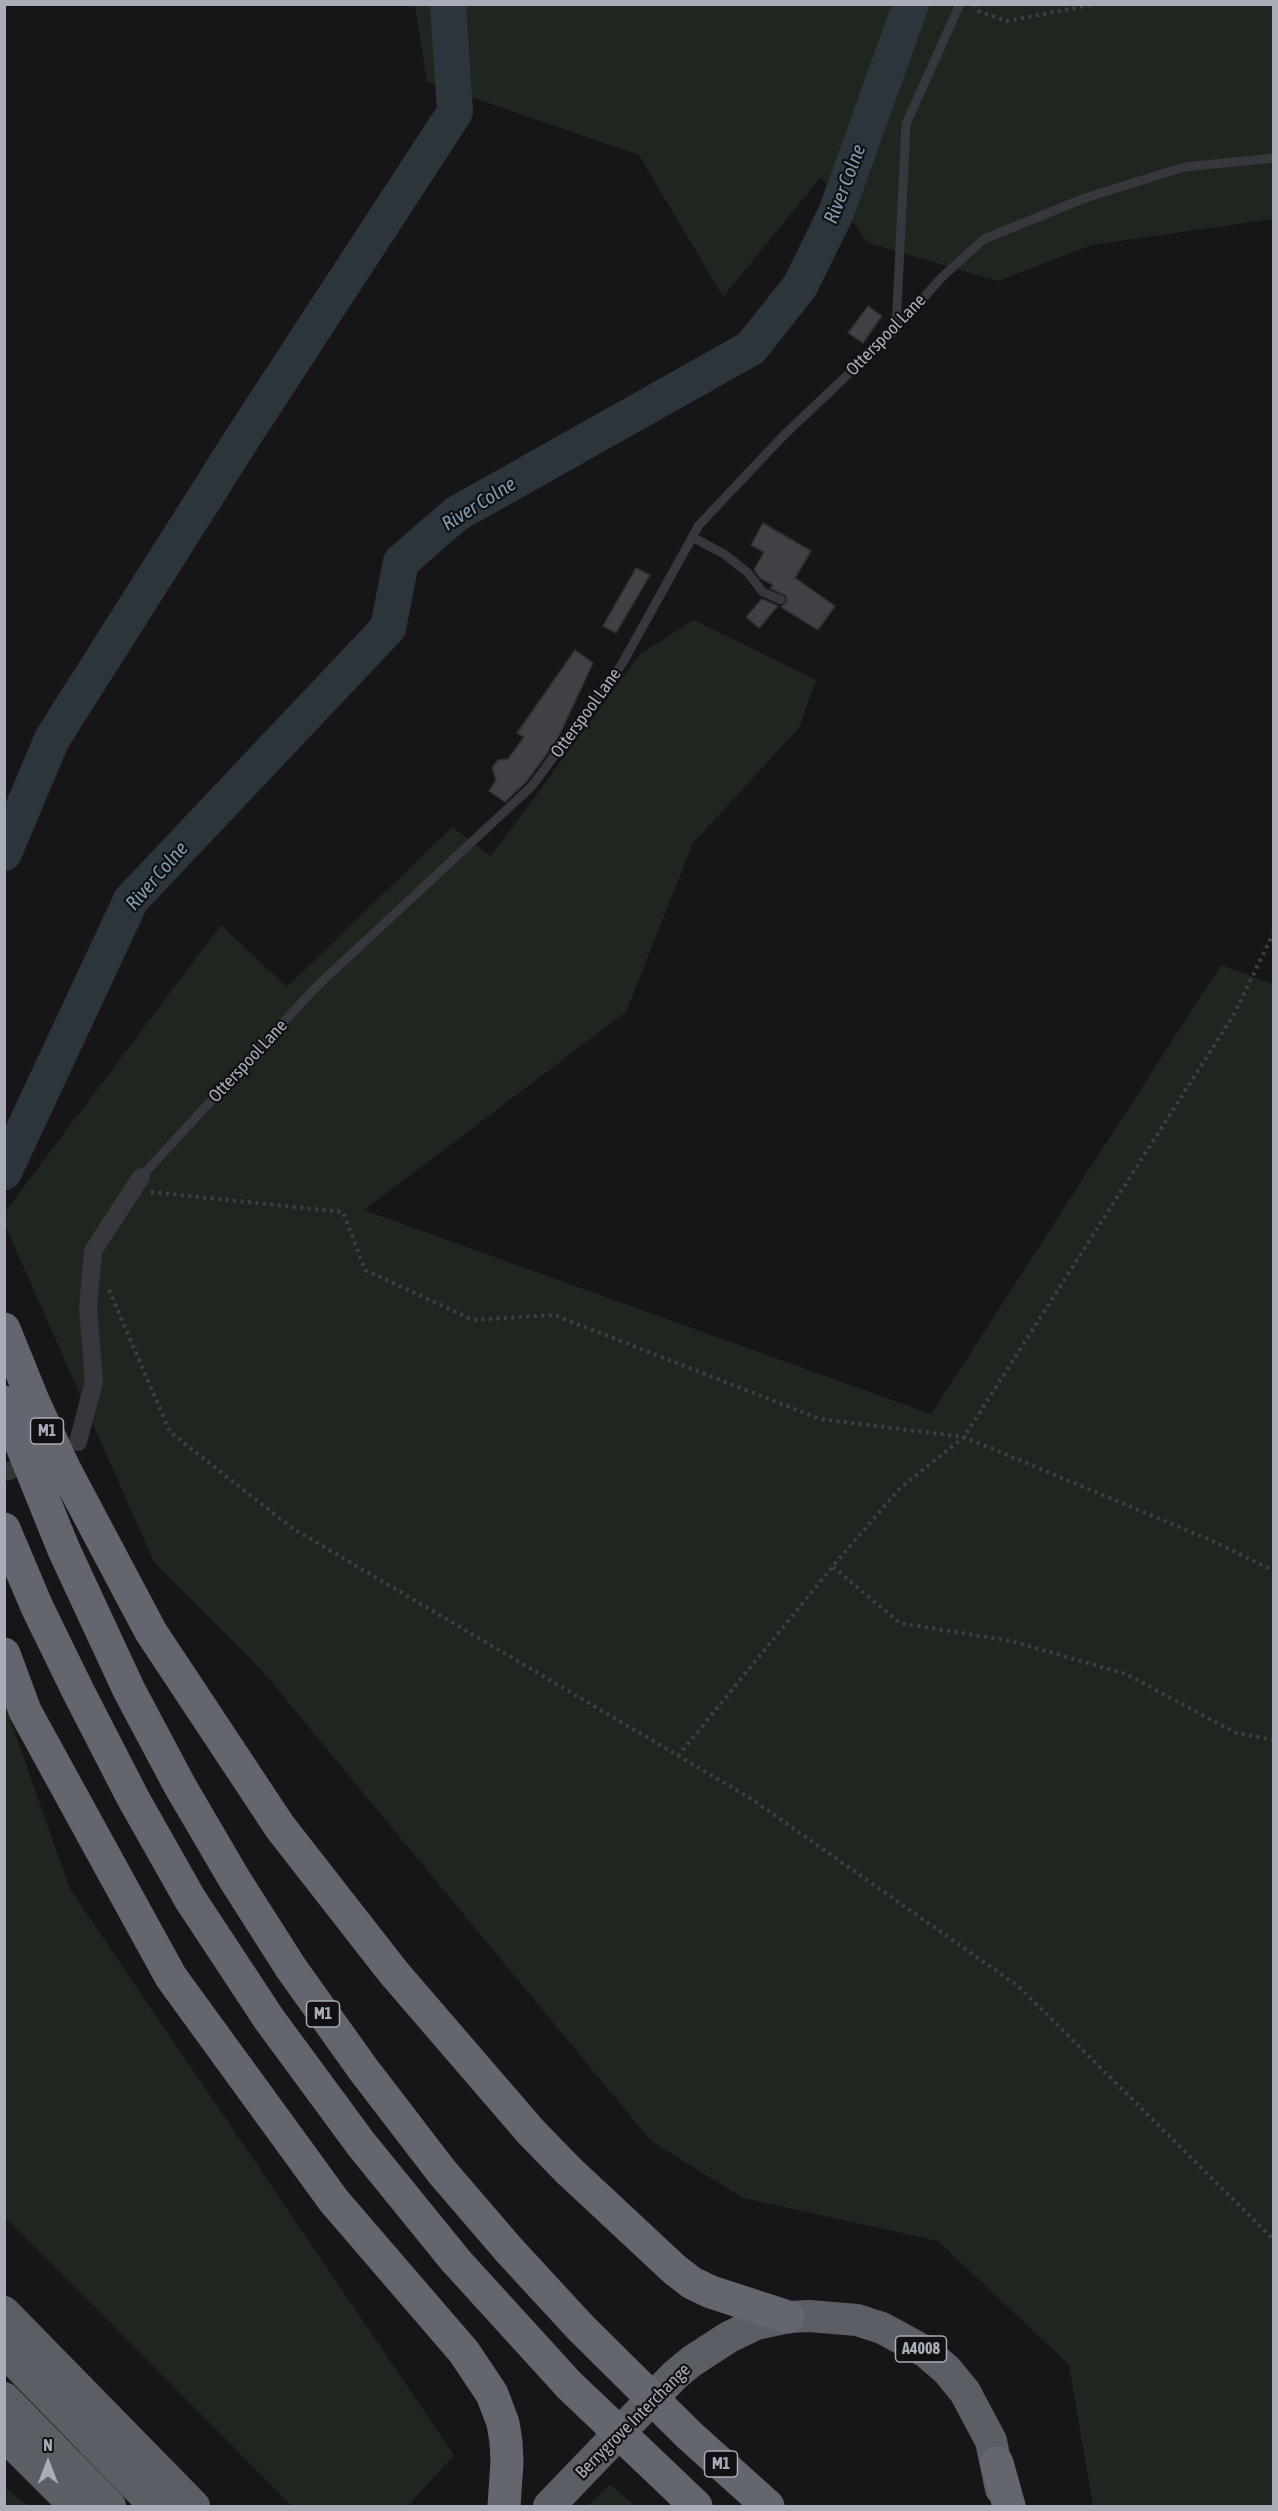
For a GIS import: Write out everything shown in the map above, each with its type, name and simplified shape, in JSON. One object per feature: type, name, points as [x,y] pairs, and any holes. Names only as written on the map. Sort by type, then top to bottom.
[{"type":"highway","name":"M1","points":[[4,1329],[64,1468],[151,1632],[280,1827],[387,1964],[531,2132],[569,2171],[674,2269],[692,2283],[711,2292],[788,2317]]},
{"type":"highway","name":"M1","points":[[4,1402],[64,1550],[129,1690],[207,1833],[291,1968],[363,2069],[435,2163],[509,2250],[580,2327],[689,2435],[768,2506]]},
{"type":"highway","name":"M1","points":[[4,1529],[68,1670],[133,1798],[190,1899],[269,2019],[361,2144],[456,2261],[569,2385],[696,2506]]},
{"type":"highway","points":[[4,1654],[25,1711],[171,1977],[334,2201],[464,2352],[487,2385],[503,2423],[506,2442],[507,2471],[504,2506]]},
{"type":"highway","points":[[4,2312],[194,2506]]},
{"type":"highway","name":"Berrygrove Interchange","points":[[549,2506],[675,2375],[708,2349],[729,2337],[756,2324],[788,2317],[837,2317],[857,2320],[904,2338],[926,2352],[965,2392],[992,2441],[997,2463],[1001,2506]]},
{"type":"highway","points":[[4,2352],[155,2506]]},
{"type":"highway","points":[[4,2398],[110,2506]]},
{"type":"highway","points":[[4,2435],[75,2506]]},
{"type":"highway","points":[[997,2463],[1009,2506]]},
{"type":"street","name":"Otterspool Lane","points":[[78,1442],[94,1381],[88,1308],[93,1251],[137,1184]]},
{"type":"lane","points":[[896,329],[906,124],[960,4]]},
{"type":"lane","name":"Otterspool Lane","points":[[137,1184],[315,988],[532,786],[622,664],[699,525],[784,435],[896,329],[942,277],[984,239],[1085,198],[1184,167],[1274,158]]},
{"type":"lane","points":[[692,537],[724,554],[747,572],[763,592],[781,600]]},
{"type":"path","points":[[975,4],[978,11],[1007,21],[1095,4]]},
{"type":"path","points":[[678,1756],[833,1566],[900,1488],[964,1437],[1233,1016],[1274,932]]},
{"type":"path","points":[[137,1184],[343,1212],[365,1270],[473,1320],[554,1316],[820,1419],[964,1437],[1215,1542],[1274,1571]]},
{"type":"path","points":[[93,1251],[170,1432],[292,1528],[750,1798],[1018,1986],[1274,2240]]},
{"type":"path","points":[[833,1566],[900,1623],[1011,1641],[1126,1674],[1236,1733],[1274,1740]]},
{"type":"shaded area","points":[[415,5],[1273,5],[1273,219],[1092,245],[998,281],[868,243],[821,177],[723,297],[639,155],[427,82]]},
{"type":"shaded area","points":[[694,620],[816,680],[799,728],[693,843],[626,1012],[364,1210],[931,1414],[1221,965],[1273,984],[1273,2506],[1093,2506],[1069,2365],[938,2241],[743,2198],[651,2141],[264,1673],[154,1562],[5,1225],[4,1213],[221,925],[287,987],[452,827],[491,856],[640,654]]},
{"type":"shaded area","points":[[5,1705],[70,1889],[454,2455],[408,2506],[292,2506],[5,2217]]},
{"type":"shaded area","points":[[610,2484],[635,2506],[588,2506]]},
{"type":"shaded area","points":[[5,2487],[28,2506],[5,2506]]},
{"type":"building","points":[[868,306],[882,316],[863,343],[848,333]]},
{"type":"building","points":[[763,523],[811,551],[795,578],[835,606],[818,630],[781,607],[787,602],[786,596],[770,588],[773,585],[760,578],[754,570],[764,552],[751,545]]},
{"type":"building","points":[[636,568],[650,575],[616,633],[603,626]]},
{"type":"building","points":[[762,599],[778,606],[759,628],[746,617]]},
{"type":"building","points":[[575,650],[593,663],[557,740],[527,781],[505,802],[489,791],[496,780],[492,768],[498,760],[508,759],[524,737],[517,733]]},
{"type":"waterway","points":[[4,853],[52,739],[247,431],[455,112],[448,4]]},
{"type":"waterway","name":"River Colne","points":[[4,1172],[131,900],[388,628],[401,562],[456,514],[751,348],[800,286],[836,213],[911,4]]},
{"type":"tunnel","points":[[4,1473],[36,1460]]}]
